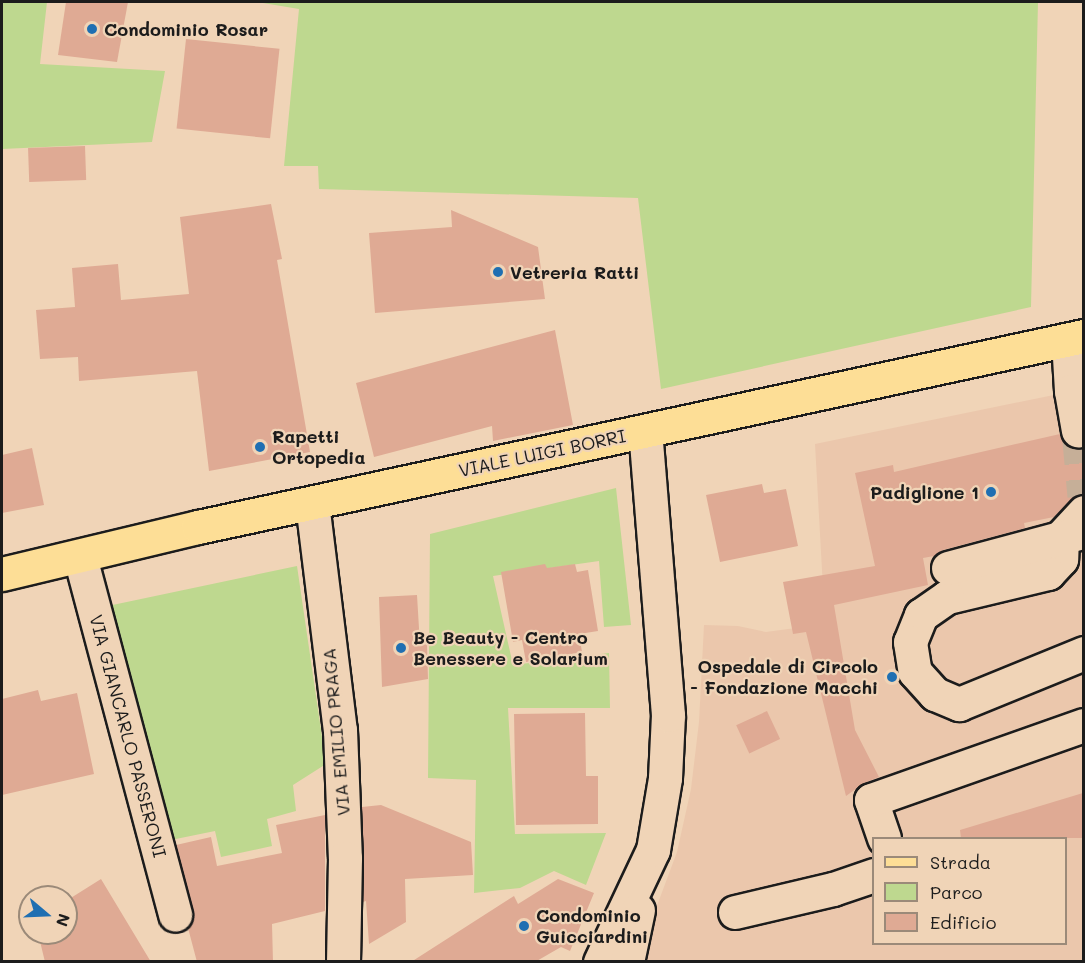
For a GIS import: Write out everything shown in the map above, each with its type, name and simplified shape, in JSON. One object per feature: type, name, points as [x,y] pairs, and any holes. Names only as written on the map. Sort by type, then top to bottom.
[{"type":"main road","name":"VIALE LUIGI BORRI","points":[[2,574],[198,527],[1076,338]]},
{"type":"street","points":[[1076,338],[1071,392],[1078,430]]},
{"type":"street","points":[[627,962],[665,778],[668,715],[645,430]]},
{"type":"street","name":"VIA EMILIO PRAGA","points":[[312,503],[340,730],[345,858],[343,962]]},
{"type":"street","points":[[1083,512],[1061,559],[1048,573],[947,597],[921,615],[910,642],[915,672],[934,694],[959,704],[1083,652]]},
{"type":"street","points":[[948,568],[1073,533]]},
{"type":"street","name":"VIA GIANCARLO PASSERONI","points":[[80,557],[175,915]]},
{"type":"street","points":[[884,837],[871,800],[1083,726]]},
{"type":"street","points":[[600,962],[649,858]]},
{"type":"street","points":[[735,912],[833,889],[872,875]]},
{"type":"shaded area","name":"Ospedale di Circolo - Fondazione Macchi","points":[[1083,389],[1083,961],[636,962],[677,852],[691,789],[699,722],[704,625],[738,626],[766,632],[825,624],[815,444]]},
{"type":"green space","points":[[2,2],[47,2],[40,64],[165,71],[152,142],[2,149]]},
{"type":"green space","points":[[257,2],[1038,2],[1031,307],[661,389],[638,198],[319,189],[318,166],[284,166],[299,9]]},
{"type":"green space","points":[[616,488],[631,625],[604,627],[599,561],[493,576],[513,665],[609,653],[610,708],[508,708],[515,834],[606,833],[586,885],[554,871],[520,888],[474,893],[476,780],[428,778],[430,534]]},
{"type":"green space","points":[[297,566],[326,764],[293,785],[296,811],[267,819],[272,846],[221,857],[215,831],[166,841],[103,607]]},
{"type":"building","name":"Condominio Rosar","points":[[66,2],[128,2],[117,62],[58,55]]},
{"type":"building","points":[[186,39],[279,49],[270,138],[177,129]]},
{"type":"building","points":[[85,146],[86,180],[29,182],[28,148]]},
{"type":"building","points":[[271,204],[282,259],[277,260],[310,452],[209,471],[197,371],[79,381],[78,357],[40,359],[36,310],[75,307],[72,268],[118,264],[121,300],[189,294],[180,217]]},
{"type":"building","points":[[451,210],[538,247],[545,299],[375,313],[369,233],[452,227]]},
{"type":"building","points":[[555,330],[573,425],[493,441],[492,426],[374,457],[356,383]]},
{"type":"building","points":[[1060,434],[1063,442],[1071,447],[1083,448],[1083,494],[1071,499],[1054,517],[1024,523],[1025,528],[943,550],[934,556],[923,558],[928,585],[834,605],[855,730],[879,777],[864,783],[846,796],[806,632],[793,634],[783,582],[875,566],[855,473],[893,465],[894,472]]},
{"type":"building","points":[[32,448],[44,505],[2,513],[2,455]]},
{"type":"building","points":[[762,484],[764,493],[786,489],[798,546],[720,562],[706,495]]},
{"type":"building","points":[[545,564],[547,568],[575,564],[577,572],[588,570],[598,631],[579,634],[582,652],[526,662],[522,640],[513,642],[501,572]]},
{"type":"building","points":[[417,595],[420,645],[427,644],[428,679],[382,687],[379,597]]},
{"type":"building","points":[[38,690],[41,701],[77,693],[94,774],[2,795],[2,699]]},
{"type":"building","points":[[767,711],[780,739],[749,753],[736,725]]},
{"type":"building","points":[[585,713],[586,776],[598,776],[598,824],[516,825],[514,714]]},
{"type":"building","points":[[1083,793],[1083,838],[961,837],[960,830]]},
{"type":"building","points":[[381,805],[471,842],[473,875],[405,879],[406,922],[369,944],[366,901],[363,902],[362,807]]},
{"type":"building","points":[[325,815],[325,911],[272,924],[273,962],[197,962],[188,928],[193,919],[193,910],[176,845],[211,837],[217,866],[282,853],[276,825]]},
{"type":"building","points":[[101,879],[151,962],[45,962],[41,945],[78,945],[78,893]]},
{"type":"building","name":"Condominio Guicciardini","points":[[558,879],[594,893],[570,951],[561,947],[535,962],[411,962],[514,896],[518,904]]},
{"type":"tunnel","points":[[1078,430],[1084,496]]},
{"type":"place","name":"Condominio Rosar","points":[[92,29]]},
{"type":"place","name":"Vetreria Ratti","points":[[498,272]]},
{"type":"place","name":"Rapetti Ortopedia","points":[[260,447]]},
{"type":"place","name":"Padiglione 1","points":[[991,492]]},
{"type":"place","name":"Be Beauty - Centro Benessere e Solarium","points":[[401,648]]},
{"type":"place","name":"Ospedale di Circolo - Fondazione Macchi","points":[[892,677]]},
{"type":"place","name":"Condominio Guicciardini","points":[[524,926]]}]
